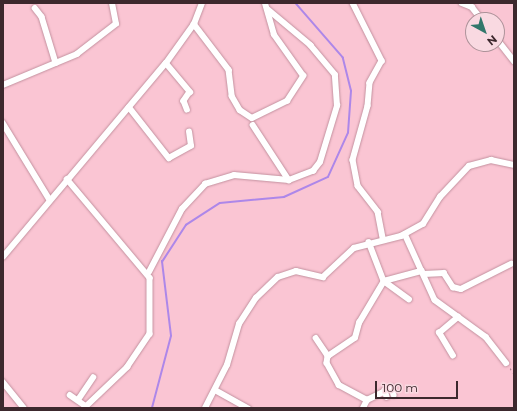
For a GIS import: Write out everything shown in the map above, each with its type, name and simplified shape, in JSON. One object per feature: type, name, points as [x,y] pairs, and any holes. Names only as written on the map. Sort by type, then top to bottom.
[{"type":"street","points":[[3,84],[77,54],[116,24],[112,3]]},
{"type":"street","points":[[3,257],[166,63],[194,24],[202,3]]},
{"type":"street","points":[[194,24],[229,70],[232,96],[240,110],[252,118],[287,101],[303,76],[274,35],[265,3]]},
{"type":"street","points":[[353,3],[382,61],[370,83],[368,106],[353,160],[358,186],[378,212],[383,238]]},
{"type":"street","points":[[462,3],[472,7],[476,12]]},
{"type":"street","points":[[35,8],[42,17],[56,63]]},
{"type":"street","points":[[70,395],[85,407],[128,367],[150,334],[149,272],[182,209],[205,184],[234,175],[289,180],[308,174],[319,165],[336,111],[338,86],[335,75],[311,46],[268,10]]},
{"type":"street","points":[[505,49],[514,61]]},
{"type":"street","points":[[166,63],[190,92],[184,101],[188,109]]},
{"type":"street","points":[[129,107],[169,158],[191,146],[189,132]]},
{"type":"street","points":[[3,124],[50,200]]},
{"type":"street","points":[[253,125],[289,180]]},
{"type":"street","points":[[205,408],[215,390],[239,324],[272,282],[292,271],[323,277],[345,254],[369,242],[405,234],[426,221],[440,197],[469,166],[491,160],[514,165]]},
{"type":"street","points":[[68,179],[149,272]]},
{"type":"street","points":[[405,234],[436,300],[491,342],[506,364]]},
{"type":"street","points":[[369,242],[384,281],[409,299]]},
{"type":"street","points":[[328,356],[355,338],[359,323],[384,281],[423,273],[444,273],[453,287],[461,289],[511,264]]},
{"type":"street","points":[[453,356],[439,333],[458,317]]},
{"type":"street","points":[[316,338],[328,356],[337,383],[367,400]]},
{"type":"street","points":[[78,400],[93,378]]},
{"type":"street","points":[[3,382],[24,408]]},
{"type":"street","points":[[363,408],[367,400],[385,390],[393,388],[394,396]]},
{"type":"street","points":[[215,390],[248,408]]},
{"type":"street","points":[[385,390],[387,397]]},
{"type":"path","points":[[506,364],[514,374]]},
{"type":"waterway","points":[[152,408],[171,336],[162,262],[186,225],[220,203],[284,197],[328,177],[348,133],[351,91],[343,58],[295,3]]}]
